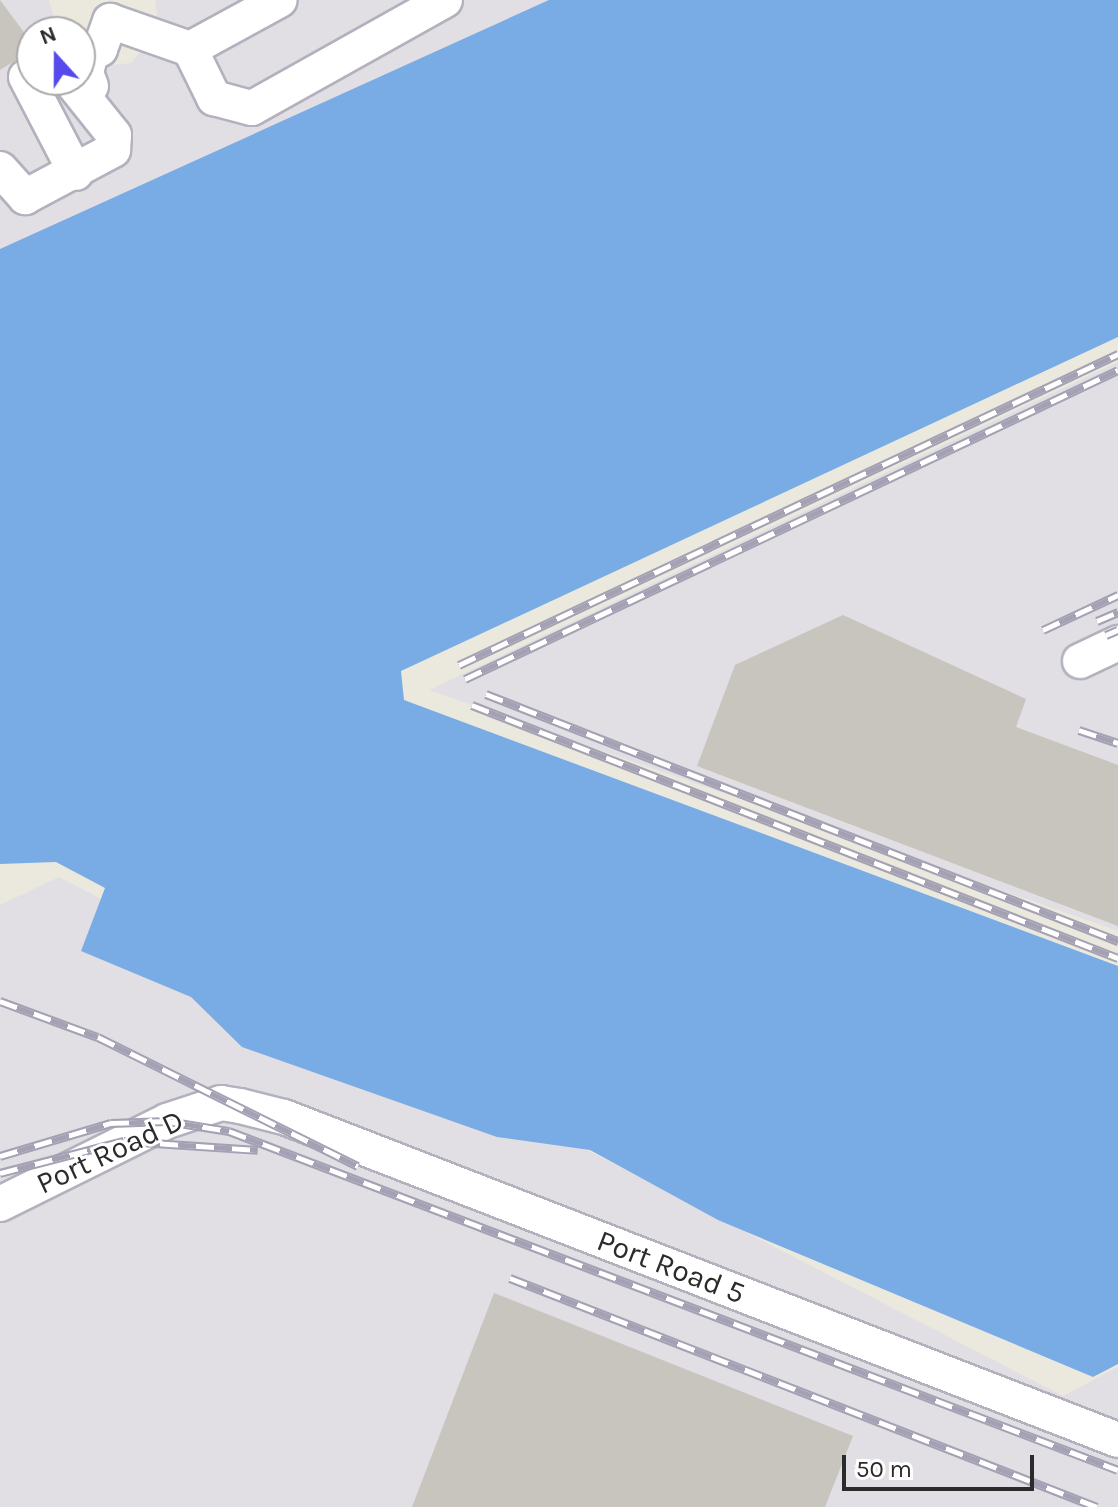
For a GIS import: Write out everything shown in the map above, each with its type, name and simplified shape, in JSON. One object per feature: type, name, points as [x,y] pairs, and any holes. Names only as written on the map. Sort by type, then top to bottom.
[{"type":"lane","points":[[96,77],[101,73],[102,23],[190,49],[280,0]]},
{"type":"lane","points":[[190,49],[214,98],[252,108],[448,1]]},
{"type":"lane","points":[[29,96],[76,173]]},
{"type":"lane","points":[[0,169],[25,197],[76,173],[113,150],[114,135],[87,96]]},
{"type":"lane","points":[[1118,643],[1080,661],[1118,674]]},
{"type":"lane","name":"Port Road D","points":[[0,1204],[124,1141],[221,1103]]},
{"type":"lane","name":"Port Road 5","points":[[221,1103],[284,1117],[1118,1440]]},
{"type":"shaded area","points":[[0,0],[49,0],[54,16],[16,16],[16,96],[96,96],[96,67],[131,63],[159,30],[155,0],[562,0],[0,283]]},
{"type":"shaded area","points":[[1118,362],[1118,931],[429,690]]},
{"type":"shaded area","points":[[59,877],[1063,1396],[1118,1367],[1118,1507],[0,1507],[0,905]]},
{"type":"water","points":[[549,0],[1118,0],[1118,337],[401,671],[404,700],[1118,966],[1118,1364],[1093,1377],[718,1220],[590,1150],[497,1137],[242,1047],[191,997],[81,951],[105,888],[56,862],[0,864],[0,249]]},
{"type":"building","points":[[0,0],[16,22],[16,60],[0,70]]},
{"type":"building","points":[[843,615],[1026,699],[1016,727],[1118,765],[1118,926],[697,766],[735,665]]},
{"type":"building","points":[[494,1293],[853,1436],[825,1507],[412,1507]]},
{"type":"railway","points":[[459,665],[1118,354]]},
{"type":"railway","points":[[465,679],[1118,370]]},
{"type":"railway","points":[[1043,630],[1118,595]]},
{"type":"railway","points":[[1097,621],[1118,612]]},
{"type":"railway","points":[[1106,635],[1118,630]]},
{"type":"railway","points":[[486,694],[1118,941]]},
{"type":"railway","points":[[472,705],[1118,958]]},
{"type":"railway","points":[[1079,730],[1118,743]]},
{"type":"railway","points":[[0,1001],[98,1037],[358,1166]]},
{"type":"railway","points":[[0,1156],[111,1123],[167,1121],[229,1131],[1118,1470]]},
{"type":"railway","points":[[0,1173],[124,1141],[258,1150]]},
{"type":"railway","points":[[510,1278],[1097,1507]]}]
